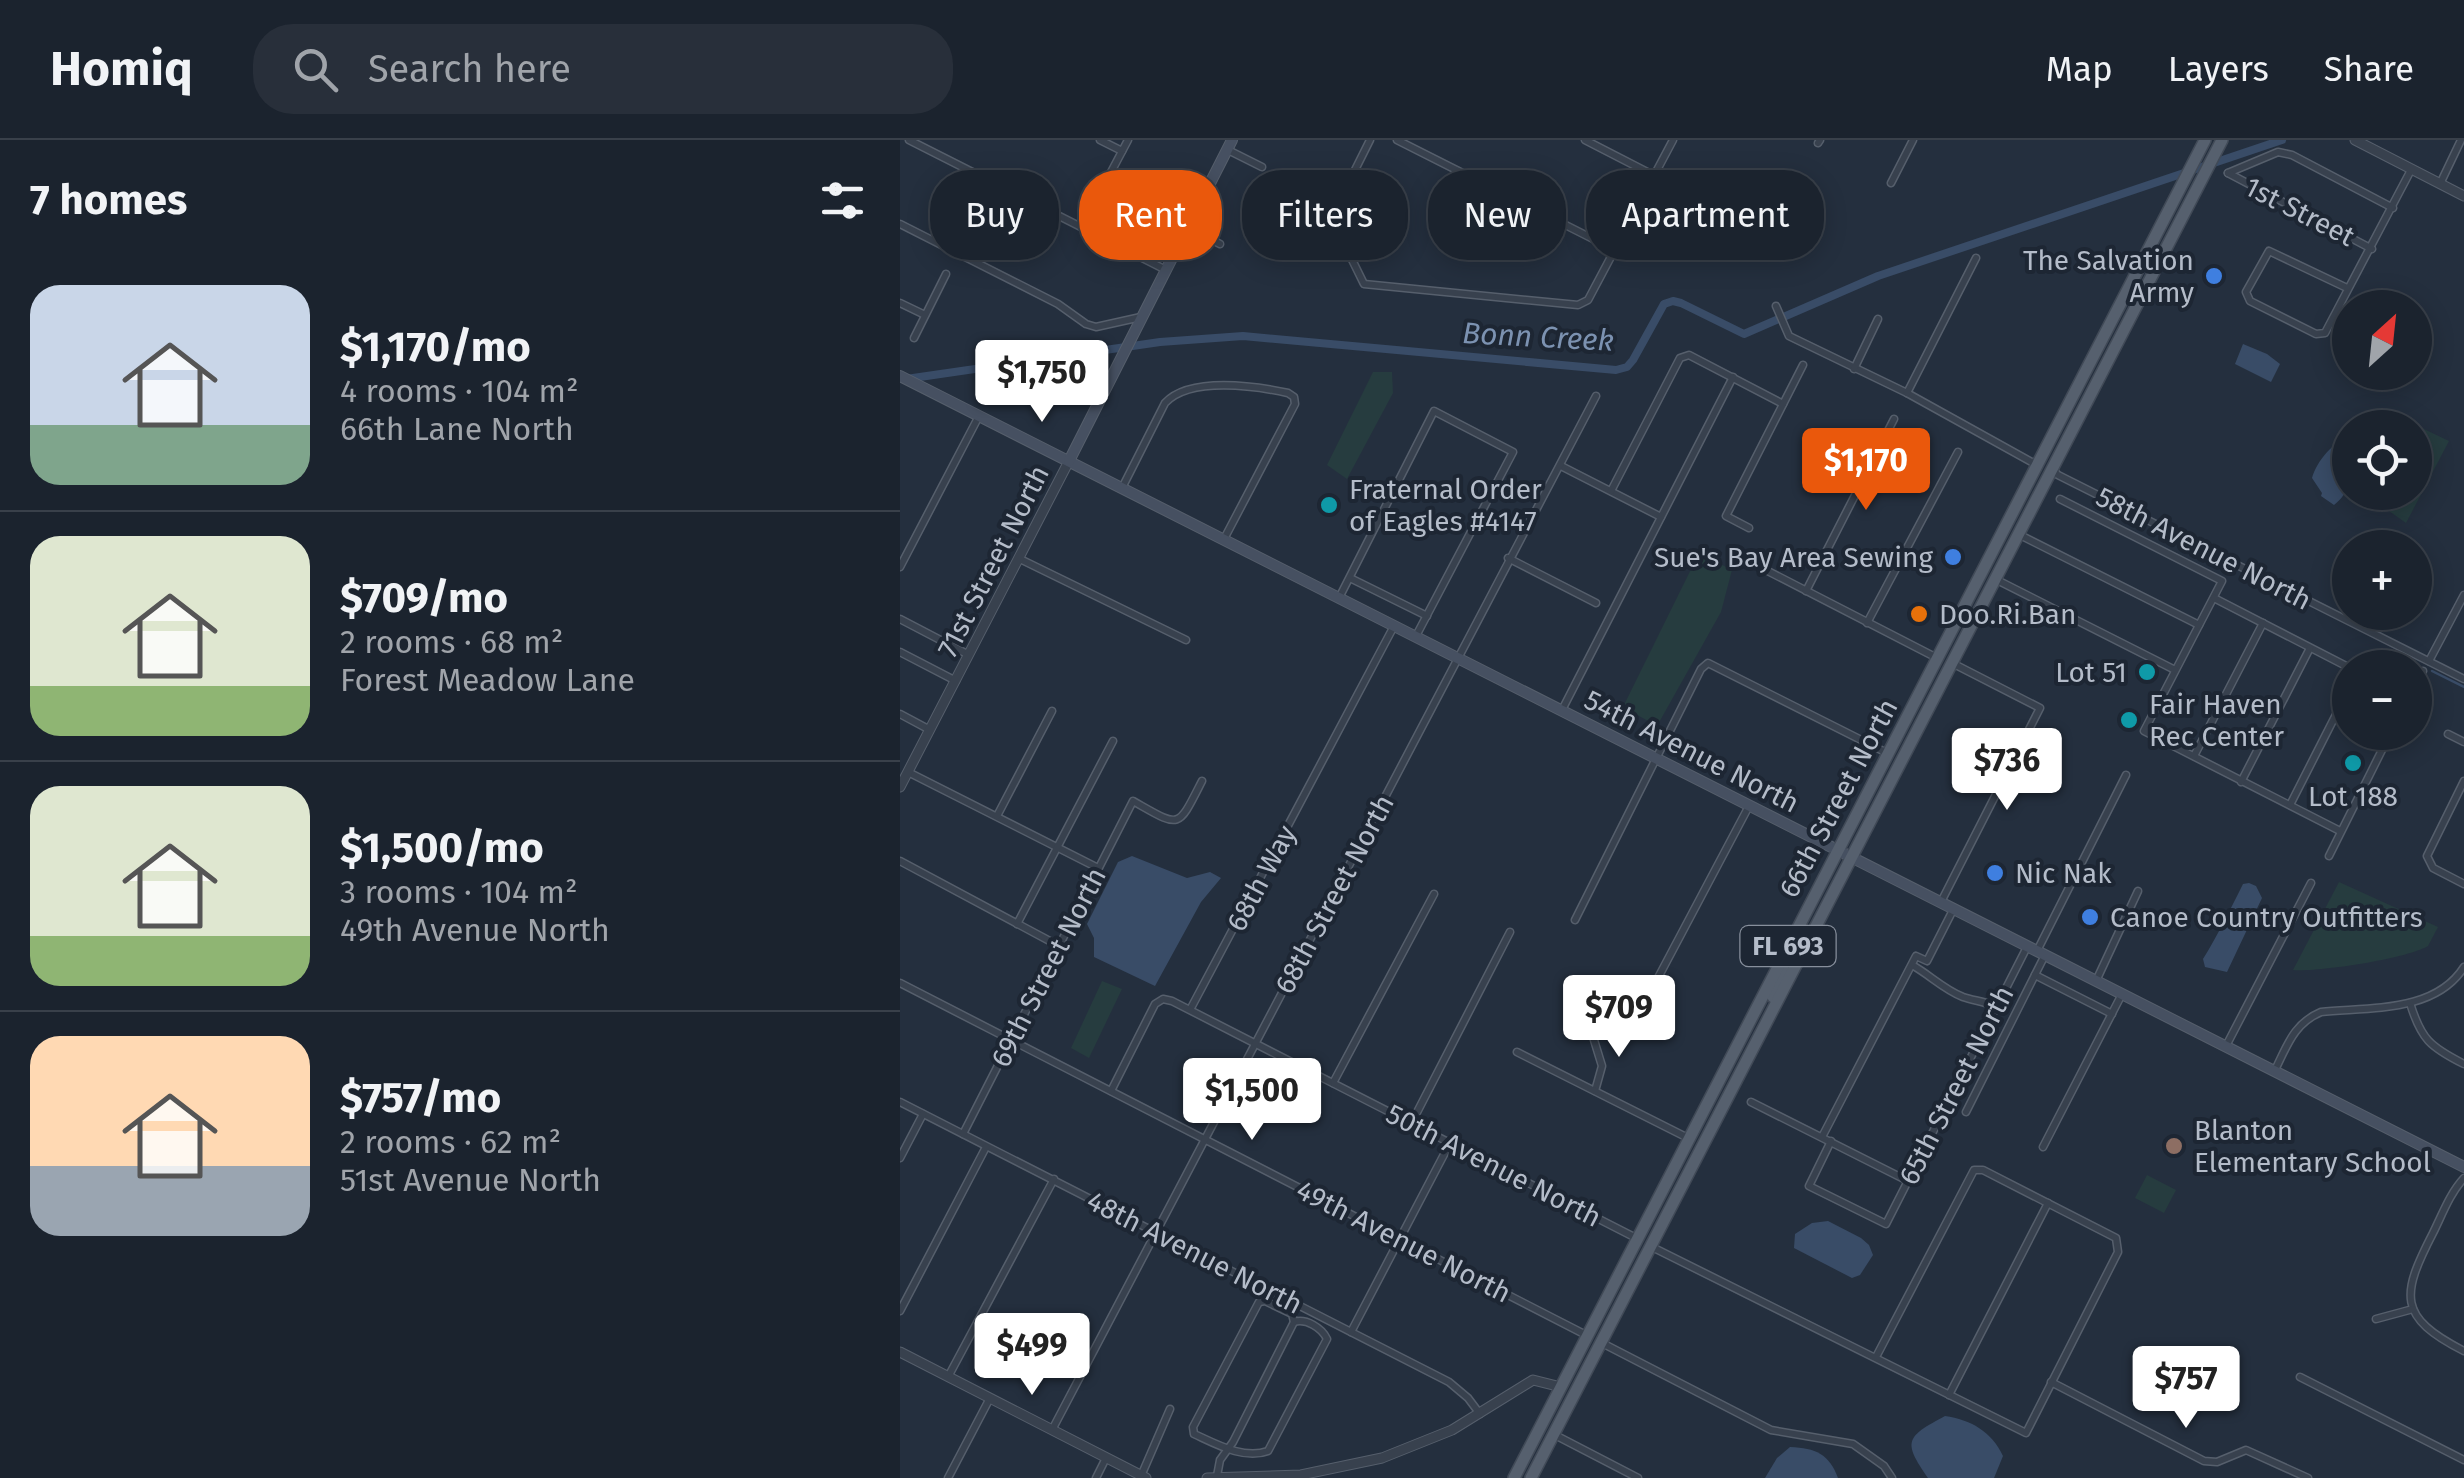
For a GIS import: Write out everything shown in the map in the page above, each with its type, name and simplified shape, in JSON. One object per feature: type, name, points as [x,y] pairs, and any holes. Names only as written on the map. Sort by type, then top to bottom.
[{"type":"main road","name":"66th Street North","points":[[1514,1478],[2204,140]]},
{"type":"main road","name":"66th Street North","points":[[1531,1478],[2222,140]]},
{"type":"main road","name":"71st Street North","points":[[1216,170],[1229,144]]},
{"type":"main road","name":"71st Street North","points":[[1069,462],[1171,260]]},
{"type":"main road","points":[[2052,469],[2052,452],[2085,387],[2084,375]]},
{"type":"main road","name":"54th Avenue North","points":[[900,376],[2464,1167]]},
{"type":"main road","points":[[2017,538],[2013,530],[2038,479],[2037,465]]},
{"type":"main road","points":[[1952,663],[1952,648],[1976,586]]},
{"type":"main road","points":[[1916,733],[1916,716],[1933,684],[1938,659]]},
{"type":"main road","points":[[1778,1001],[1773,996],[1784,972],[1781,959]]},
{"type":"main road","points":[[1752,1051],[1750,1040],[1762,1014],[1757,1006]]},
{"type":"main road","points":[[1708,1135],[1708,1120],[1739,1060],[1735,1049]]},
{"type":"main road","points":[[1650,1246],[1650,1232],[1671,1189],[1674,1167]]},
{"type":"main road","points":[[1622,1302],[1622,1286],[1638,1254],[1638,1239]]},
{"type":"main road","points":[[1554,1434],[1552,1422],[1570,1382],[1569,1370]]},
{"type":"street","points":[[910,140],[1079,225]]},
{"type":"street","points":[[1100,140],[1122,152]]},
{"type":"street","points":[[1112,170],[1128,140]]},
{"type":"street","points":[[1370,140],[1335,210],[1333,222],[1364,284],[1578,306],[1588,300],[1610,260]]},
{"type":"street","points":[[1397,140],[1456,170]]},
{"type":"street","points":[[1584,140],[1643,170]]},
{"type":"street","points":[[1658,170],[1673,140]]},
{"type":"street","points":[[1891,183],[1912,140]]},
{"type":"street","points":[[2355,140],[2464,196]]},
{"type":"street","points":[[2440,184],[2461,140]]},
{"type":"street","points":[[1229,144],[1262,167]]},
{"type":"street","name":"1st Street","points":[[2372,248],[2228,174],[2278,152],[2292,155],[2393,208]]},
{"type":"street","points":[[2348,288],[2269,251],[2246,292],[2250,300],[2316,334],[2325,333],[2412,170]]},
{"type":"street","points":[[900,224],[1058,304],[1086,324],[1096,327],[1142,317]]},
{"type":"street","points":[[1907,393],[1976,258]]},
{"type":"street","points":[[1146,260],[1166,270]]},
{"type":"street","points":[[914,338],[946,274]]},
{"type":"street","points":[[900,303],[925,315]]},
{"type":"street","points":[[1778,309],[1790,336],[1907,393],[2037,465]]},
{"type":"street","points":[[1854,369],[1878,319]]},
{"type":"street","points":[[1611,491],[1680,358],[1689,355],[1783,404]]},
{"type":"street","points":[[1749,528],[1726,516],[1803,365]]},
{"type":"street","points":[[1562,710],[1733,377]]},
{"type":"street","points":[[1122,488],[1165,403],[1177,393],[1237,383],[1288,393],[1295,404],[1224,538]]},
{"type":"street","name":"68th Street North","points":[[1052,1430],[1596,396]]},
{"type":"street","points":[[1339,598],[1434,412],[1513,452],[1416,638]]},
{"type":"street","points":[[900,567],[980,416]]},
{"type":"street","points":[[1806,591],[1894,419]]},
{"type":"street","points":[[1868,623],[1958,452]]},
{"type":"street","name":"71st Street North","points":[[900,787],[1069,462]]},
{"type":"street","points":[[1562,466],[1661,517]]},
{"type":"street","name":"58th Avenue North","points":[[2052,469],[2407,650]]},
{"type":"street","points":[[2060,499],[2222,582],[2144,731],[2340,831]]},
{"type":"street","points":[[2017,538],[2199,626]]},
{"type":"street","points":[[1020,558],[1186,640]]},
{"type":"street","points":[[1508,558],[1596,603]]},
{"type":"street","points":[[1762,568],[1938,659]]},
{"type":"street","points":[[1350,578],[1427,616]]},
{"type":"street","points":[[1995,579],[2175,670]]},
{"type":"street","points":[[2432,656],[2464,595]]},
{"type":"street","points":[[2214,598],[2332,659]]},
{"type":"street","points":[[900,619],[970,655]]},
{"type":"street","points":[[2194,756],[2262,624]]},
{"type":"street","name":"68th Way","points":[[1191,1008],[1394,626]]},
{"type":"street","points":[[2242,782],[2310,648]]},
{"type":"street","points":[[900,652],[956,681]]},
{"type":"street","points":[[1575,920],[1701,669],[1708,663],[1889,754]]},
{"type":"street","points":[[1941,902],[2040,708],[1952,663]]},
{"type":"street","name":"58th Avenue North","points":[[2432,663],[2464,680]]},
{"type":"street","points":[[997,816],[1052,711]]},
{"type":"street","points":[[900,714],[930,730]]},
{"type":"street","points":[[2290,805],[2332,723]]},
{"type":"street","points":[[2448,734],[2464,742]]},
{"type":"street","points":[[1017,924],[1113,741]]},
{"type":"street","points":[[2328,856],[2382,750]]},
{"type":"street","points":[[908,772],[1098,868]]},
{"type":"street","points":[[1966,1112],[2036,975],[2037,951],[2126,775]]},
{"type":"street","name":"69th Street North","points":[[963,1134],[1133,801],[1176,821],[1184,816],[1202,781]]},
{"type":"street","points":[[2464,781],[2427,856],[2433,868],[2464,884]]},
{"type":"street","points":[[1651,991],[1750,804]]},
{"type":"street","points":[[900,861],[1059,946]]},
{"type":"street","points":[[2226,1046],[2311,883]]},
{"type":"street","points":[[2096,981],[2138,891]]},
{"type":"street","points":[[1333,1084],[1434,894]]},
{"type":"street","points":[[1822,1136],[1916,956],[1927,961],[1954,909]]},
{"type":"street","points":[[1412,1122],[1510,932]]},
{"type":"street","name":"65th Street North","points":[[1831,1142],[1809,1186],[1886,1224],[1996,1006],[2037,951]]},
{"type":"street","points":[[1912,965],[1967,999],[1996,1006]]},
{"type":"street","points":[[2274,1071],[2293,1032],[2310,1017],[2321,1012],[2410,1002],[2440,993],[2464,968]]},
{"type":"street","points":[[2036,975],[2112,1014]]},
{"type":"street","name":"49th Avenue North","points":[[900,984],[1587,1336]]},
{"type":"street","points":[[2043,1146],[2122,994]]},
{"type":"street","points":[[1111,1090],[1155,1004],[1162,999],[1191,1008]]},
{"type":"street","points":[[2410,1002],[2420,1034],[2464,1064]]},
{"type":"street","name":"50th Avenue North","points":[[1191,1008],[1638,1239]]},
{"type":"street","points":[[1590,1028],[1602,1066],[1595,1091]]},
{"type":"street","points":[[1517,1052],[1688,1138]]},
{"type":"street","name":"48th Avenue North","points":[[900,1102],[1454,1385],[1480,1415]]},
{"type":"street","points":[[1752,1102],[1906,1180]]},
{"type":"street","points":[[900,1158],[924,1114]]},
{"type":"street","points":[[1351,1332],[1450,1143]]},
{"type":"street","points":[[900,1311],[986,1147]]},
{"type":"street","points":[[1650,1246],[2026,1433],[2119,1244],[2116,1238],[1983,1170],[1970,1174],[1876,1357]]},
{"type":"street","points":[[2464,1178],[2412,1278],[2410,1292],[2420,1324],[2464,1351]]},
{"type":"street","points":[[948,1376],[1054,1180]]},
{"type":"street","points":[[1949,1395],[2048,1203]]},
{"type":"street","points":[[1294,1322],[1307,1322],[1322,1330],[1327,1338],[1270,1447],[1261,1454],[1227,1450],[1194,1434],[1193,1427],[1258,1302],[1265,1300],[1292,1314],[1294,1322],[1227,1450],[1220,1460],[1212,1477],[1301,1475],[1347,1468],[1419,1444],[1480,1415],[1533,1380],[1561,1387]]},
{"type":"street","points":[[2376,1319],[2413,1310]]},
{"type":"street","points":[[1602,1344],[1771,1430],[1852,1444],[1884,1466],[1892,1478]]},
{"type":"street","points":[[901,1354],[1144,1477],[1170,1409]]},
{"type":"street","points":[[2300,1377],[2464,1460]]},
{"type":"street","points":[[2051,1382],[2204,1461],[2217,1462],[2246,1450],[2308,1478]]},
{"type":"street","points":[[948,1478],[990,1398]]},
{"type":"street","points":[[1554,1434],[1638,1478]]},
{"type":"street","points":[[1096,1478],[1106,1458]]},
{"type":"green space","points":[[1373,372],[1392,372],[1393,393],[1347,479],[1327,465]]},
{"type":"green space","points":[[2432,433],[2449,441],[2432,473]]},
{"type":"green space","points":[[2388,510],[2413,510],[2406,523]]},
{"type":"green space","points":[[1699,553],[1732,570],[1721,612],[1657,726],[1623,707]]},
{"type":"green space","points":[[2339,882],[2438,927],[2428,946],[2362,964],[2293,970]]},
{"type":"green space","points":[[1102,981],[1122,989],[1089,1058],[1071,1048]]},
{"type":"green space","points":[[2147,1175],[2176,1190],[2164,1213],[2135,1198]]},
{"type":"water","points":[[2243,344],[2280,364],[2271,382],[2235,364]]},
{"type":"water","points":[[2332,448],[2332,504],[2321,496],[2312,478]]},
{"type":"water","points":[[1132,856],[1187,878],[1210,872],[1221,878],[1201,902],[1155,986],[1094,957],[1094,938],[1087,924],[1118,862]]},
{"type":"water","points":[[2243,884],[2256,886],[2262,898],[2227,972],[2205,967],[2203,959]]},
{"type":"water","points":[[1828,1221],[1869,1245],[1873,1255],[1860,1275],[1852,1278],[1794,1248],[1795,1234],[1812,1223]]},
{"type":"water","points":[[1945,1416],[1972,1424],[1993,1440],[2003,1456],[1994,1478],[1928,1478],[1914,1456],[1912,1441],[1922,1429]]},
{"type":"water","points":[[1790,1447],[1820,1454],[1838,1478],[1765,1478],[1777,1458]]},
{"type":"waterway","name":"Bonn Creek","points":[[906,379],[1160,342],[1243,336],[1616,370],[1633,360],[1664,304],[1681,303],[1744,334],[1878,276],[2282,140]]},
{"type":"waterway","points":[[2432,671],[2464,687]]},
{"type":"place","name":"The Salvation Army","points":[[2214,276]]},
{"type":"place","name":"Fraternal Order of Eagles #4147","points":[[1329,505]]},
{"type":"place","name":"Sue's Bay Area Sewing","points":[[1953,557]]},
{"type":"place","name":"Doo.Ri.Ban","points":[[1919,614]]},
{"type":"place","name":"Lot 51","points":[[2147,672]]},
{"type":"place","name":"Fair Haven Rec Center","points":[[2129,720]]},
{"type":"place","name":"Lot 188","points":[[2353,763]]},
{"type":"place","name":"Nic Nak","points":[[1995,873]]},
{"type":"place","name":"Canoe Country Outfitters","points":[[2090,917]]},
{"type":"place","name":"Blanton Elementary School","points":[[2174,1146]]}]
